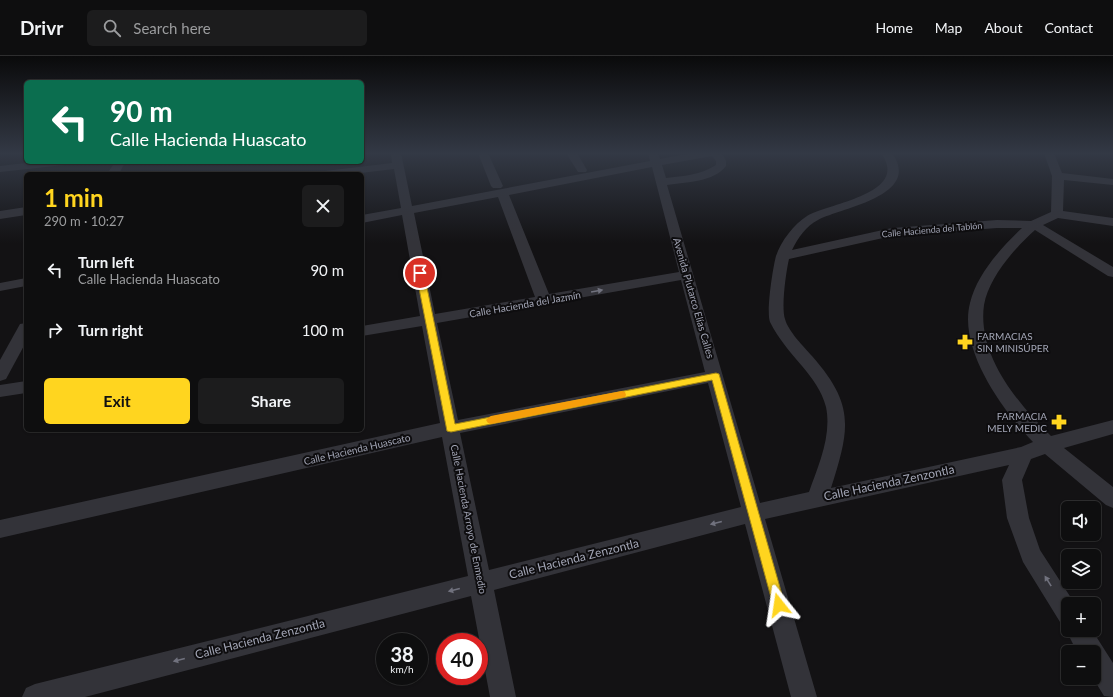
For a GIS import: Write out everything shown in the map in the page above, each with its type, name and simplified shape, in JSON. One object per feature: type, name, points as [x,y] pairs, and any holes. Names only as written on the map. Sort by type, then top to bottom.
[{"type":"street","name":"Calle Hacienda Arroyo de Enmedio","points":[[403,183],[504,697]]},
{"type":"street","points":[[497,183],[544,300]]},
{"type":"street","points":[[500,189],[526,183]]},
{"type":"street","points":[[364,210],[407,206],[530,183]]},
{"type":"street","name":"Avenida Plutarco Elías Calles","points":[[662,183],[804,697]]},
{"type":"street","points":[[817,499],[836,438],[834,406],[829,390],[789,339],[777,320],[783,256],[800,227],[813,217],[861,201],[880,190],[888,183]]},
{"type":"street","points":[[1057,214],[1058,183]]},
{"type":"street","points":[[364,218],[407,206]]},
{"type":"street","points":[[0,214],[24,211]]},
{"type":"street","points":[[1113,222],[1057,214],[1035,225],[1004,254],[988,276],[976,305],[976,324],[979,344],[992,372],[1022,417],[1047,444],[1113,499]]},
{"type":"street","name":"Calle Hacienda del Tablón","points":[[783,256],[892,232],[997,224],[1035,225]]},
{"type":"street","points":[[1035,225],[1113,273]]},
{"type":"street","points":[[0,276],[24,272]]},
{"type":"street","name":"Calle Hacienda del Jazmín","points":[[364,331],[687,275]]},
{"type":"street","points":[[0,286],[24,282]]},
{"type":"street","points":[[0,375],[24,332]]},
{"type":"street","name":"Calle Hacienda Huascato","points":[[0,528],[451,428],[716,376]]},
{"type":"street","points":[[0,391],[24,387]]},
{"type":"street","name":"Calle Hacienda Zenzontla","points":[[35,697],[754,513],[1023,454],[1047,444],[1113,427]]},
{"type":"street","points":[[1023,454],[1012,480],[1018,518],[1031,555],[1061,603]]},
{"type":"street","points":[[1101,667],[1113,687]]},
{"type":"slow traffic","points":[[491,420],[622,395]]},
{"type":"place","name":"FARMACIAS SIN MINISÚPER","points":[[965,342]]},
{"type":"place","name":"FARMACIA MELY MEDIC","points":[[1059,422]]},
{"type":"route","points":[[420,273],[451,428],[716,376],[779,605]]}]
